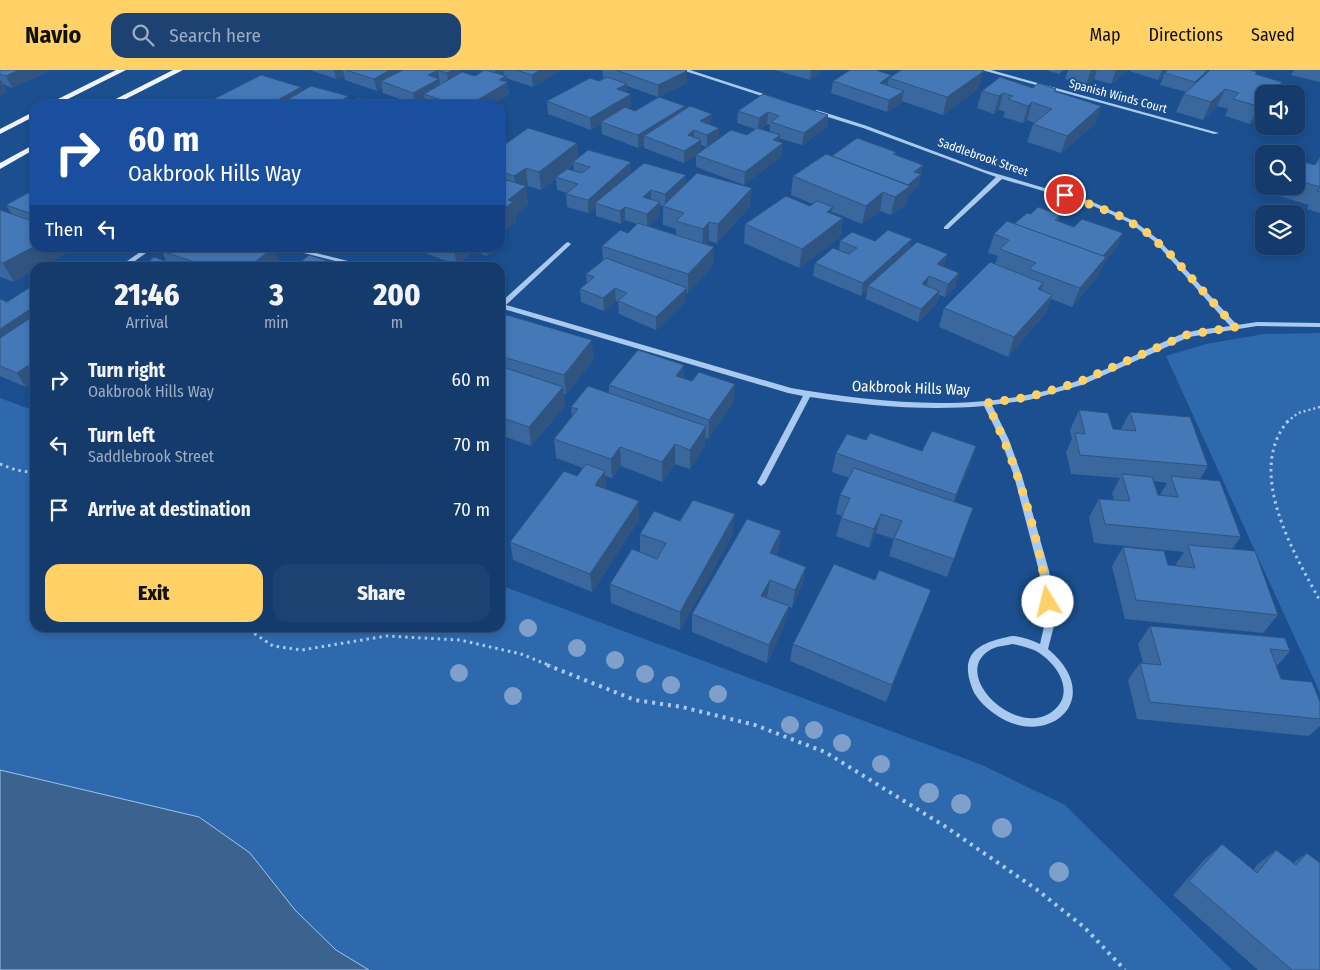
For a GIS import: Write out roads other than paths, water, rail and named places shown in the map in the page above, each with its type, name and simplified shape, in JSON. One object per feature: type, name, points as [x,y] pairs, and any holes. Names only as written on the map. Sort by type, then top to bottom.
[{"type":"main road","points":[[60,100],[122,70]]},
{"type":"main road","points":[[118,100],[179,70]]},
{"type":"main road","points":[[0,132],[30,116]]},
{"type":"main road","points":[[0,166],[30,149]]},
{"type":"street","points":[[685,70],[780,100]]},
{"type":"street","name":"Spanish Winds Court","points":[[985,70],[1216,133]]},
{"type":"street","name":"Saddlebrook Street","points":[[807,109],[865,127],[1000,177],[1093,204],[1116,214],[1144,230],[1170,254],[1235,327]]},
{"type":"street","points":[[946,228],[1000,177]]},
{"type":"street","points":[[505,301],[568,244]]},
{"type":"street","points":[[129,262],[144,252]]},
{"type":"street","points":[[307,252],[348,262]]},
{"type":"street","name":"Oakbrook Hills Way","points":[[505,307],[736,376],[808,394],[896,404],[950,406],[1029,397],[1079,382],[1186,335],[1235,327],[1296,324],[1320,325]]},
{"type":"street","points":[[761,483],[808,394]]},
{"type":"street","points":[[987,403],[1005,440],[1018,476],[1044,571],[1051,618],[1043,650]]},
{"type":"street","points":[[1012,640],[1028,643],[1043,650],[1056,660],[1065,673],[1070,686],[1069,699],[1063,711],[1052,718],[1037,723],[1020,721],[1004,715],[989,706],[972,680],[972,666],[976,655],[985,646],[997,641],[1012,640]]}]
